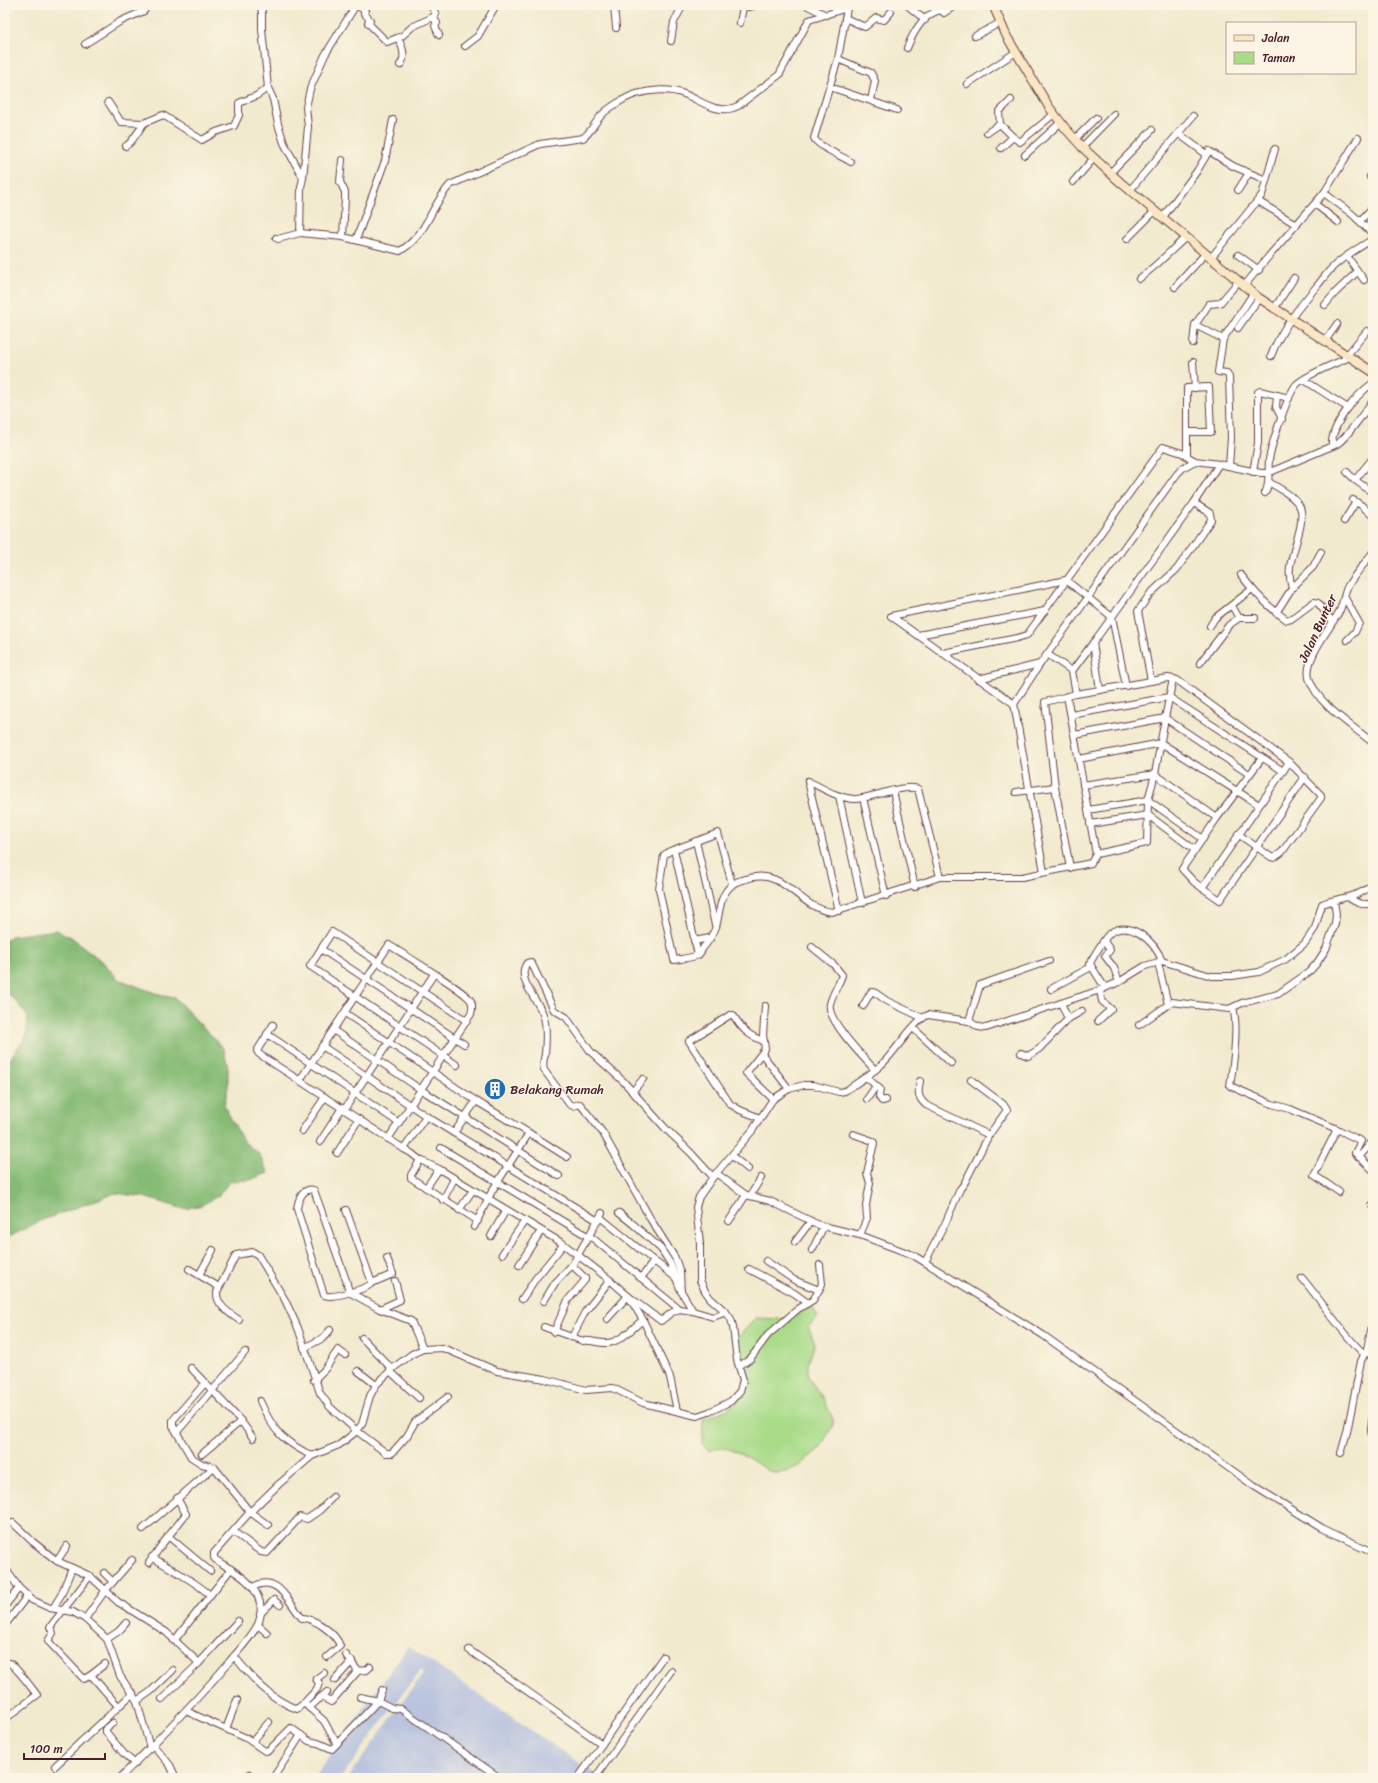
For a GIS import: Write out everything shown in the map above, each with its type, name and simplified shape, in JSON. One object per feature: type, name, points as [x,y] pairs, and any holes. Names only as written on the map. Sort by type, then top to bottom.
[{"type":"main road","points":[[993,5],[1000,23],[1016,52],[1054,114],[1060,123],[1082,147],[1110,173],[1256,296],[1373,372]]},
{"type":"street","points":[[85,44],[121,21],[144,11],[148,5]]},
{"type":"street","points":[[260,5],[262,12],[262,29],[268,88],[273,98],[278,124],[284,143],[303,178]]},
{"type":"street","points":[[300,233],[301,187],[308,127],[306,107],[310,89],[325,55],[357,5],[365,12],[364,13],[370,20],[368,23],[387,42],[398,38],[412,27],[434,17]]},
{"type":"street","points":[[433,5],[431,6],[436,14],[434,17],[439,34]]},
{"type":"street","points":[[465,46],[478,36],[496,5]]},
{"type":"street","points":[[614,5],[616,28]]},
{"type":"street","points":[[671,41],[674,22],[683,5]]},
{"type":"street","points":[[728,5],[756,5]]},
{"type":"street","points":[[806,5],[826,15]]},
{"type":"street","points":[[907,5],[925,20]]},
{"type":"street","points":[[907,48],[912,36],[925,20],[935,11],[941,10],[944,13],[956,5]]},
{"type":"street","points":[[740,23],[743,6]]},
{"type":"street","points":[[276,238],[278,239],[300,233],[343,237],[400,251],[409,246],[420,234],[444,191],[450,184],[540,144],[583,138],[587,135],[599,117],[607,110],[635,94],[665,90],[675,91],[719,109],[731,109],[775,79],[810,19],[848,7]]},
{"type":"street","points":[[848,7],[838,59],[814,138],[815,141],[822,147],[851,162]]},
{"type":"street","points":[[845,18],[865,27],[875,19],[884,20],[891,12]]},
{"type":"street","points":[[975,36],[1000,23]]},
{"type":"street","points":[[398,38],[404,56],[403,62],[400,65]]},
{"type":"street","points":[[967,84],[1016,52]]},
{"type":"street","points":[[838,59],[871,73],[875,81],[871,100]]},
{"type":"street","points":[[830,87],[897,110]]},
{"type":"street","points":[[108,102],[121,122],[144,123],[163,116],[202,140],[216,132],[234,126],[239,115],[239,103],[256,96],[268,88]]},
{"type":"street","points":[[1011,100],[999,112],[1000,124],[1020,142],[1024,141],[1054,114]]},
{"type":"street","points":[[1082,147],[1114,114]]},
{"type":"street","points":[[1130,190],[1193,116]]},
{"type":"street","points":[[1075,140],[1096,118]]},
{"type":"street","points":[[356,240],[385,161],[393,120]]},
{"type":"street","points":[[126,146],[132,142],[133,137],[144,123]]},
{"type":"street","points":[[1025,155],[1060,123]]},
{"type":"street","points":[[987,133],[1000,124]]},
{"type":"street","points":[[1110,173],[1152,130]]},
{"type":"street","points":[[1179,134],[1206,154]]},
{"type":"street","points":[[1001,148],[1013,137]]},
{"type":"street","points":[[1193,343],[1195,325],[1208,304],[1220,303],[1259,270],[1268,256],[1324,193],[1358,138]]},
{"type":"street","points":[[1176,286],[1207,256],[1258,201],[1262,195],[1275,149]]},
{"type":"street","points":[[1163,217],[1197,171],[1209,151],[1249,174],[1266,180]]},
{"type":"street","points":[[1073,182],[1094,158]]},
{"type":"street","points":[[342,160],[340,182],[345,192],[343,237]]},
{"type":"street","points":[[1238,190],[1249,174]]},
{"type":"street","points":[[1324,193],[1360,221],[1373,234]]},
{"type":"street","points":[[1258,201],[1297,225]]},
{"type":"street","points":[[1315,204],[1338,222]]},
{"type":"street","points":[[1360,221],[1373,207]]},
{"type":"street","points":[[1127,239],[1155,211]]},
{"type":"street","points":[[1139,279],[1186,237]]},
{"type":"street","points":[[1271,356],[1274,346],[1290,319],[1326,273],[1347,256],[1373,239]]},
{"type":"street","points":[[1238,255],[1259,270]]},
{"type":"street","points":[[1347,256],[1364,280]]},
{"type":"street","points":[[1325,305],[1334,293],[1357,272]]},
{"type":"street","points":[[1274,309],[1294,278]]},
{"type":"street","points":[[1238,328],[1256,296]]},
{"type":"street","points":[[1229,466],[1231,438],[1229,377],[1227,373],[1218,372],[1223,339],[1256,296]]},
{"type":"street","points":[[1325,341],[1337,324]]},
{"type":"street","points":[[1195,325],[1223,339]]},
{"type":"street","points":[[1265,493],[1268,489],[1269,482],[1268,473],[1270,453],[1289,398],[1296,385],[1349,356],[1367,331]]},
{"type":"street","points":[[1193,362],[1195,388]]},
{"type":"street","points":[[1304,380],[1348,408]]},
{"type":"street","points":[[1332,446],[1333,436],[1348,408],[1358,394],[1373,383]]},
{"type":"street","points":[[1187,432],[1211,432],[1209,387],[1187,388],[1187,432],[1187,456]]},
{"type":"street","points":[[1253,472],[1258,443],[1258,392],[1289,398]]},
{"type":"street","points":[[1277,395],[1276,407],[1282,419]]},
{"type":"street","points":[[943,653],[1024,636],[1045,611],[1161,448],[1166,447],[1196,461],[1219,464],[1253,472],[1268,473],[1343,440],[1373,401]]},
{"type":"street","points":[[1355,480],[1373,458]]},
{"type":"street","points":[[1044,872],[1028,790],[1014,704],[1047,654],[1177,474],[1184,467],[1196,461]]},
{"type":"street","points":[[1076,694],[1072,670],[1194,503],[1219,464]]},
{"type":"street","points":[[1346,472],[1373,493]]},
{"type":"street","points":[[1269,482],[1295,501],[1300,507],[1299,525],[1290,566],[1292,588]]},
{"type":"street","points":[[1344,521],[1354,501],[1373,516]]},
{"type":"street","points":[[1151,682],[1138,611],[1150,594],[1176,569],[1211,520],[1210,513],[1194,503]]},
{"type":"street","points":[[1276,613],[1292,588],[1310,571],[1318,560],[1321,552]]},
{"type":"street","name":"Jalan Bunter","points":[[1373,552],[1349,584],[1345,598],[1308,667],[1310,678],[1316,690],[1330,710],[1373,743]]},
{"type":"street","points":[[1242,575],[1252,589],[1276,613],[1289,620],[1312,603],[1317,602],[1332,621]]},
{"type":"street","points":[[1014,704],[891,616],[1066,580],[1112,617],[1126,686]]},
{"type":"street","points":[[1210,626],[1215,618],[1252,589]]},
{"type":"street","points":[[1345,598],[1359,623],[1355,632],[1347,640]]},
{"type":"street","points":[[1232,606],[1239,618]]},
{"type":"street","points":[[918,635],[1045,611]]},
{"type":"street","points":[[1200,663],[1229,624],[1239,618],[1255,618]]},
{"type":"street","points":[[1093,643],[1100,690]]},
{"type":"street","points":[[1047,654],[1072,670]]},
{"type":"street","points":[[978,679],[1040,664]]},
{"type":"street","points":[[1070,868],[1055,787],[1045,702],[1076,694],[1168,678],[1177,680],[1289,762],[1321,795],[1321,798],[1278,855],[1271,857],[1238,834]]},
{"type":"street","points":[[1096,854],[1147,843],[1148,800],[1155,774],[1164,718],[1174,679]]},
{"type":"street","points":[[732,884],[718,833],[664,855],[659,889],[674,960],[698,955],[716,927],[721,902],[732,884],[753,876],[781,881],[805,902],[823,911],[839,911],[940,878],[1022,877],[1091,863],[1096,854],[1067,696]]},
{"type":"street","points":[[1071,715],[1169,697],[1282,771]]},
{"type":"street","points":[[1074,735],[1164,718],[1249,774]]},
{"type":"street","points":[[1079,759],[1161,743],[1259,805]]},
{"type":"street","points":[[1262,758],[1217,818],[1182,869],[1202,888],[1220,900],[1305,777]]},
{"type":"street","points":[[1202,888],[1289,762]]},
{"type":"street","points":[[1083,785],[1155,774],[1217,818]]},
{"type":"street","points":[[839,911],[808,781],[839,796],[853,799],[914,787],[918,789],[940,878]]},
{"type":"street","points":[[1016,792],[1055,787]]},
{"type":"street","points":[[893,791],[915,887]]},
{"type":"street","points":[[839,796],[862,903]]},
{"type":"street","points":[[863,798],[886,896]]},
{"type":"street","points":[[1088,810],[1148,800],[1203,839]]},
{"type":"street","points":[[1090,824],[1148,815],[1196,850]]},
{"type":"street","points":[[696,841],[716,927]]},
{"type":"street","points":[[674,850],[698,955]]},
{"type":"street","points":[[120,1778],[186,1712],[245,1644],[258,1625],[260,1603],[257,1594],[253,1587],[244,1578],[216,1560],[214,1555],[216,1550],[234,1532],[250,1512],[279,1484],[312,1456],[339,1445],[357,1431],[362,1424],[370,1396],[376,1386],[391,1370],[412,1354],[423,1349],[442,1348],[465,1356],[488,1369],[545,1379],[592,1390],[613,1388],[643,1403],[697,1416],[709,1412],[738,1396],[743,1380],[738,1366],[733,1327],[726,1312],[705,1292],[700,1280],[698,1197],[714,1175],[732,1156],[752,1131],[772,1098],[789,1089],[804,1085],[813,1085],[842,1092],[866,1077],[887,1060],[913,1028],[924,1018],[932,1015],[969,1021],[978,1027],[986,1028],[1102,989],[1119,982],[1145,966],[1160,962],[1210,976],[1232,976],[1258,972],[1286,959],[1305,943],[1315,928],[1321,905],[1334,900],[1349,898],[1364,891],[1373,884]]},
{"type":"street","points":[[1349,898],[1362,905],[1373,903]]},
{"type":"street","points":[[1139,1026],[1151,1019],[1172,1002],[1233,1008],[1242,1003],[1278,994],[1298,982],[1311,970],[1326,949],[1333,931],[1336,914],[1334,900]]},
{"type":"street","points":[[1098,1021],[1111,1010],[1102,1001],[1100,979],[1090,964],[1109,934],[1127,928],[1143,936],[1156,949],[1168,1004]]},
{"type":"street","points":[[457,1065],[400,1025],[310,966],[332,932],[467,1021]]},
{"type":"street","points":[[694,941],[710,938]]},
{"type":"street","points":[[1104,941],[1110,950],[1105,956],[1114,968],[1119,982]]},
{"type":"street","points":[[300,1080],[389,945],[466,995],[471,1001],[471,1014],[388,1139]]},
{"type":"street","points":[[812,947],[834,965],[842,975],[829,1005],[830,1012],[841,1031],[875,1070]]},
{"type":"street","points":[[321,949],[464,1044]]},
{"type":"street","points":[[969,1021],[980,985],[1049,961]]},
{"type":"street","points":[[681,1291],[679,1266],[651,1220],[603,1133],[580,1104],[573,1106],[569,1104],[544,1070],[542,1065],[545,1055],[543,1014],[529,990],[524,973],[527,963],[530,962],[532,964],[554,1010],[566,1017],[591,1052],[623,1081],[666,1129],[714,1175],[748,1196],[770,1201],[824,1226],[860,1235],[913,1255],[1043,1335],[1254,1486],[1322,1528],[1373,1552]]},
{"type":"street","points":[[1051,988],[1091,967]]},
{"type":"street","points":[[320,1142],[356,1092],[421,991],[434,974]]},
{"type":"street","points":[[863,1006],[871,992],[874,992],[924,1018]]},
{"type":"street","points":[[1061,1003],[1068,1020]]},
{"type":"street","points":[[765,1006],[765,1049],[746,1073],[772,1098]]},
{"type":"street","points":[[1233,1008],[1235,1014],[1235,1039],[1231,1087],[1281,1107],[1290,1109],[1361,1141],[1354,1152],[1373,1170]]},
{"type":"street","points":[[924,1018],[925,1009]]},
{"type":"street","points":[[1020,1053],[1028,1056],[1038,1049],[1068,1020],[1082,1011]]},
{"type":"street","points":[[344,1012],[476,1101],[567,1157]]},
{"type":"street","points":[[760,1118],[740,1110],[730,1104],[689,1041],[730,1014],[733,1015],[745,1033],[754,1038],[764,1040]]},
{"type":"street","points":[[273,1025],[258,1052],[388,1139],[411,1152],[420,1160],[439,1169],[524,1222],[564,1244],[660,1321],[679,1309]]},
{"type":"street","points":[[913,1028],[951,1063]]},
{"type":"street","points":[[333,1030],[420,1089],[559,1176]]},
{"type":"street","points":[[267,1034],[356,1092],[399,1123]]},
{"type":"street","points":[[322,1046],[410,1106],[506,1166],[600,1217],[676,1278]]},
{"type":"street","points":[[762,1054],[789,1089]]},
{"type":"street","points":[[866,1077],[880,1089],[879,1097],[882,1101],[886,1100]]},
{"type":"street","points":[[632,1092],[643,1079]]},
{"type":"street","points":[[925,1262],[945,1224],[960,1189],[989,1135],[1007,1110],[971,1080]]},
{"type":"street","points":[[920,1081],[918,1092],[919,1099],[926,1105],[989,1135]]},
{"type":"street","points":[[867,1099],[876,1086]]},
{"type":"street","points":[[302,1131],[325,1097]]},
{"type":"street","points":[[454,1133],[476,1101]]},
{"type":"street","points":[[404,1149],[426,1116]]},
{"type":"street","points":[[337,1153],[358,1119]]},
{"type":"street","points":[[1337,1129],[1314,1175],[1339,1192]]},
{"type":"street","points":[[474,1227],[496,1183],[529,1133]]},
{"type":"street","points":[[852,1134],[873,1141],[874,1143],[867,1173],[870,1183],[866,1205],[867,1218],[860,1235]]},
{"type":"street","points":[[1359,1157],[1373,1141]]},
{"type":"street","points":[[441,1148],[496,1183],[589,1236],[679,1309],[694,1311],[713,1317],[726,1312]]},
{"type":"street","points":[[732,1156],[748,1169]]},
{"type":"street","points":[[420,1160],[410,1177],[443,1200],[478,1221]]},
{"type":"street","points":[[426,1188],[439,1169]]},
{"type":"street","points":[[729,1221],[762,1178]]},
{"type":"street","points":[[443,1200],[454,1179]]},
{"type":"street","points":[[387,1258],[393,1274],[372,1283],[369,1287],[349,1292],[326,1297],[321,1289],[296,1210],[300,1197],[306,1191],[311,1189],[314,1190],[349,1292],[380,1309],[411,1321],[423,1349]]},
{"type":"street","points":[[459,1210],[473,1190]]},
{"type":"street","points":[[346,1210],[372,1283]]},
{"type":"street","points":[[491,1236],[506,1210]]},
{"type":"street","points":[[619,1213],[661,1249],[670,1263],[681,1291],[694,1311]]},
{"type":"street","points":[[544,1301],[555,1283],[572,1265],[578,1256],[600,1217]]},
{"type":"street","points":[[795,1242],[811,1221]]},
{"type":"street","points":[[502,1254],[524,1222]]},
{"type":"street","points":[[812,1250],[824,1226]]},
{"type":"street","points":[[519,1265],[541,1231]]},
{"type":"street","points":[[522,1298],[536,1278],[564,1244]]},
{"type":"street","points":[[199,1275],[213,1250]]},
{"type":"street","points":[[239,1320],[216,1298],[219,1287],[236,1255],[253,1252],[256,1253],[285,1300],[298,1328],[314,1380],[320,1393],[330,1407],[357,1431],[386,1453],[392,1453],[415,1422],[448,1397]]},
{"type":"street","points":[[641,1278],[654,1261]]},
{"type":"street","points":[[766,1262],[794,1280],[819,1290]]},
{"type":"street","points":[[554,1332],[568,1300],[585,1280],[585,1278],[572,1265]]},
{"type":"street","points":[[738,1366],[750,1359],[768,1335],[798,1309],[813,1300],[822,1284],[820,1265]]},
{"type":"street","points":[[189,1269],[219,1287]]},
{"type":"street","points":[[749,1269],[808,1303]]},
{"type":"street","points":[[1302,1278],[1320,1299],[1350,1340],[1373,1360]]},
{"type":"street","points":[[572,1337],[585,1312],[610,1280]]},
{"type":"street","points":[[380,1309],[400,1300],[395,1281]]},
{"type":"street","points":[[607,1319],[628,1296]]},
{"type":"street","points":[[628,1296],[643,1320],[670,1377],[677,1411]]},
{"type":"street","points":[[544,1327],[554,1332],[583,1340],[606,1343],[613,1342],[643,1320]]},
{"type":"street","points":[[1341,1453],[1373,1321]]},
{"type":"street","points":[[304,1348],[323,1338],[330,1330]]},
{"type":"street","points":[[362,1338],[419,1398]]},
{"type":"street","points":[[314,1380],[325,1369],[338,1350],[346,1354]]},
{"type":"street","points":[[177,1432],[245,1352]]},
{"type":"street","points":[[191,1368],[241,1421],[253,1438]]},
{"type":"street","points":[[358,1371],[376,1386]]},
{"type":"street","points":[[205,1383],[173,1420],[172,1424],[191,1458],[202,1464],[214,1467],[250,1512],[268,1525]]},
{"type":"street","points":[[260,1401],[274,1428],[282,1438],[312,1456]]},
{"type":"street","points":[[1373,1414],[1371,1430],[1373,1446]]},
{"type":"street","points":[[202,1454],[241,1421]]},
{"type":"street","points":[[143,1529],[214,1467]]},
{"type":"street","points":[[234,1532],[262,1552],[267,1553],[300,1517],[307,1519],[319,1512],[334,1497]]},
{"type":"street","points":[[177,1498],[186,1514],[151,1560],[179,1575],[189,1578],[210,1595]]},
{"type":"street","points":[[13,1524],[57,1561],[90,1576],[118,1602],[166,1632],[199,1663]]},
{"type":"street","points":[[168,1536],[210,1571]]},
{"type":"street","points":[[57,1561],[67,1546]]},
{"type":"street","points":[[85,1619],[132,1560]]},
{"type":"street","points":[[5,1568],[19,1588],[36,1602],[53,1608],[73,1612],[85,1619],[108,1639],[120,1676],[137,1701],[152,1746],[170,1765],[176,1778]]},
{"type":"street","points":[[53,1608],[72,1568]]},
{"type":"street","points":[[174,1641],[231,1569]]},
{"type":"street","points":[[104,1573],[113,1582]]},
{"type":"street","points":[[90,1576],[50,1627],[53,1633],[48,1641],[84,1679],[105,1664]]},
{"type":"street","points":[[253,1587],[264,1582],[272,1584],[282,1592],[302,1618],[313,1619],[334,1635],[340,1646],[327,1657]]},
{"type":"street","points":[[5,1606],[19,1588]]},
{"type":"street","points":[[5,1625],[28,1595]]},
{"type":"street","points":[[260,1614],[274,1600],[280,1605]]},
{"type":"street","points":[[162,1699],[199,1663],[238,1621]]},
{"type":"street","points":[[108,1639],[119,1631],[126,1623]]},
{"type":"street","points":[[258,1625],[267,1633]]},
{"type":"street","points":[[469,1650],[602,1744]]},
{"type":"street","points":[[346,1655],[358,1670]]},
{"type":"street","points":[[234,1656],[251,1676],[280,1700],[297,1709],[307,1705],[327,1692]]},
{"type":"street","points":[[578,1778],[663,1657]]},
{"type":"street","points":[[336,1680],[352,1661]]},
{"type":"street","points":[[5,1663],[10,1663],[16,1669],[37,1695],[5,1719]]},
{"type":"street","points":[[358,1670],[367,1670],[370,1668]]},
{"type":"street","points":[[137,1701],[150,1692],[173,1670]]},
{"type":"street","points":[[321,1697],[332,1702],[358,1670]]},
{"type":"street","points":[[595,1778],[671,1671]]},
{"type":"street","points":[[307,1705],[317,1689],[319,1683],[316,1679],[324,1673]]},
{"type":"street","points":[[90,1675],[118,1706]]},
{"type":"street","points":[[186,1712],[211,1724],[226,1729],[267,1751],[290,1728],[309,1741],[332,1749],[378,1701],[382,1690]]},
{"type":"street","points":[[55,1766],[133,1693]]},
{"type":"street","points":[[360,1697],[378,1701],[390,1707],[401,1709],[500,1778]]},
{"type":"street","points":[[226,1729],[237,1700]]},
{"type":"street","points":[[307,1705],[324,1721],[337,1744]]},
{"type":"street","points":[[252,1742],[268,1722]]},
{"type":"street","points":[[113,1723],[106,1728],[106,1732],[124,1754],[135,1764]]},
{"type":"street","points":[[275,1774],[301,1735]]},
{"type":"shaded area","points":[[408,1646],[601,1778],[348,1778],[424,1672],[421,1669],[341,1778],[314,1778]]},
{"type":"green space","points":[[56,930],[71,937],[90,952],[105,964],[118,979],[155,993],[174,997],[223,1048],[228,1067],[228,1086],[224,1106],[244,1142],[259,1154],[268,1173],[250,1180],[230,1181],[219,1195],[202,1205],[184,1209],[144,1197],[115,1193],[40,1221],[5,1239],[5,1066],[26,1036],[28,1017],[16,1001],[5,991],[5,940],[12,936]]},
{"type":"green space","points":[[810,1306],[814,1309],[818,1317],[808,1327],[815,1343],[808,1364],[808,1377],[824,1400],[833,1419],[833,1425],[820,1448],[800,1465],[786,1472],[776,1473],[769,1471],[733,1450],[717,1448],[710,1451],[702,1444],[703,1419],[734,1405],[741,1396],[743,1389],[742,1373],[736,1341],[738,1337],[756,1318],[784,1319],[793,1317]]},
{"type":"place","name":"Belakang Rumah","points":[[495,1089]]}]
